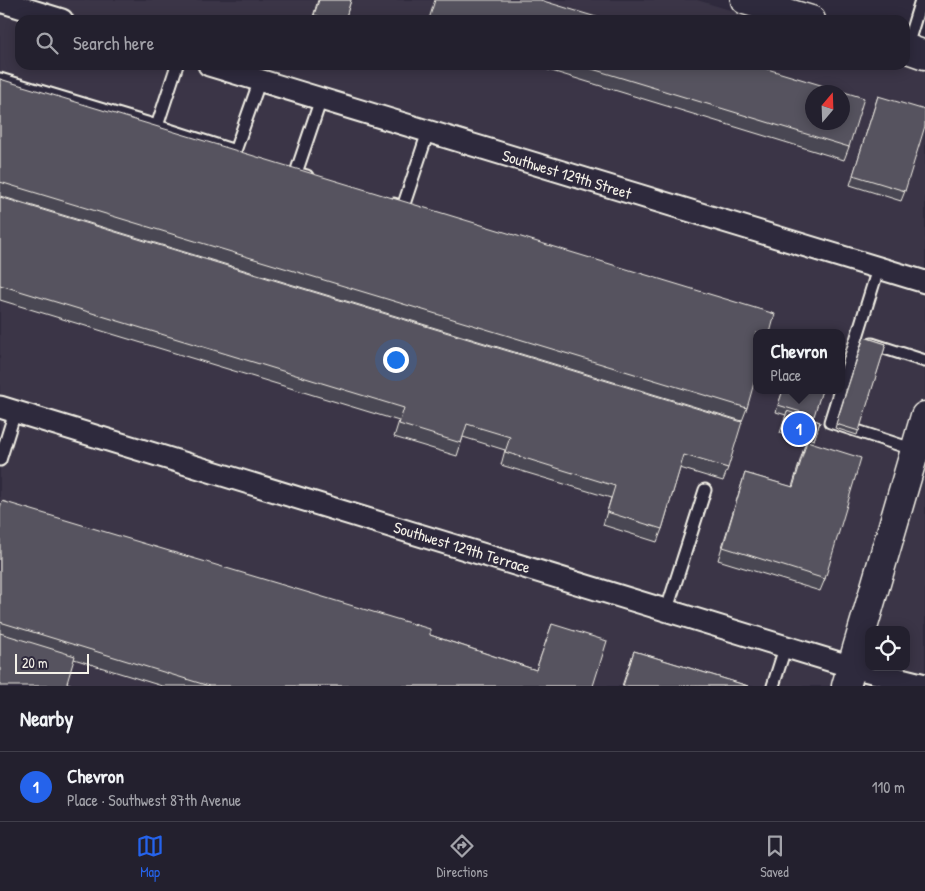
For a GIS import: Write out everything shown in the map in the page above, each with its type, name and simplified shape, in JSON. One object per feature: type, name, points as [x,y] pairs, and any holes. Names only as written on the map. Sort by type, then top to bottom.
[{"type":"main road","points":[[745,0],[794,15]]},
{"type":"main road","points":[[849,676],[925,416]]},
{"type":"street","points":[[0,1],[46,15]]},
{"type":"street","name":"Southwest 129th Street","points":[[226,70],[925,282]]},
{"type":"street","name":"Southwest 129th Terrace","points":[[8,409],[786,646],[849,676],[925,685]]},
{"type":"lane","points":[[912,51],[921,0]]},
{"type":"lane","points":[[157,126],[175,70]]},
{"type":"lane","points":[[0,79],[235,151],[260,80]]},
{"type":"lane","points":[[314,178],[292,171],[321,99]]},
{"type":"lane","points":[[385,201],[407,208],[428,132]]},
{"type":"lane","points":[[845,375],[878,269]]},
{"type":"lane","points":[[856,339],[925,361]]},
{"type":"lane","points":[[839,394],[830,422],[915,450]]},
{"type":"lane","points":[[0,460],[8,409]]},
{"type":"lane","points":[[667,609],[705,490]]},
{"type":"lane","points":[[773,686],[786,646]]},
{"type":"shaded area","points":[[0,0],[697,0],[746,15],[15,15],[15,70],[910,70],[910,64],[925,69],[925,686],[0,686]]},
{"type":"building","points":[[319,0],[351,0],[346,15],[314,15]]},
{"type":"building","points":[[435,0],[540,0],[590,15],[430,15]]},
{"type":"building","points":[[595,70],[771,70],[821,85],[805,85],[805,130],[850,130],[850,94],[864,98],[849,147]]},
{"type":"building","points":[[0,79],[775,314],[771,329],[753,329],[753,387],[747,408],[0,182]]},
{"type":"building","points":[[878,96],[925,110],[925,126],[905,191],[853,175]]},
{"type":"building","points":[[0,197],[742,422],[728,468],[684,455],[662,529],[607,512],[615,486],[505,452],[510,437],[467,424],[461,443],[399,424],[404,408],[0,285]]},
{"type":"building","points":[[864,337],[886,344],[859,431],[836,424]]},
{"type":"building","points":[[782,394],[821,394],[814,416],[778,405]]},
{"type":"building","points":[[787,411],[820,422],[814,440],[782,429]]},
{"type":"building","points":[[807,441],[861,458],[825,579],[723,547],[745,473],[793,487]]},
{"type":"building","points":[[2,501],[430,629],[430,635],[536,670],[552,624],[607,641],[593,686],[209,686],[0,622],[0,508]]},
{"type":"building","points":[[0,633],[75,656],[67,683],[76,686],[0,686]]},
{"type":"building","points":[[634,651],[748,686],[623,686]]},
{"type":"place","name":"Chevron","points":[[799,429]]}]
